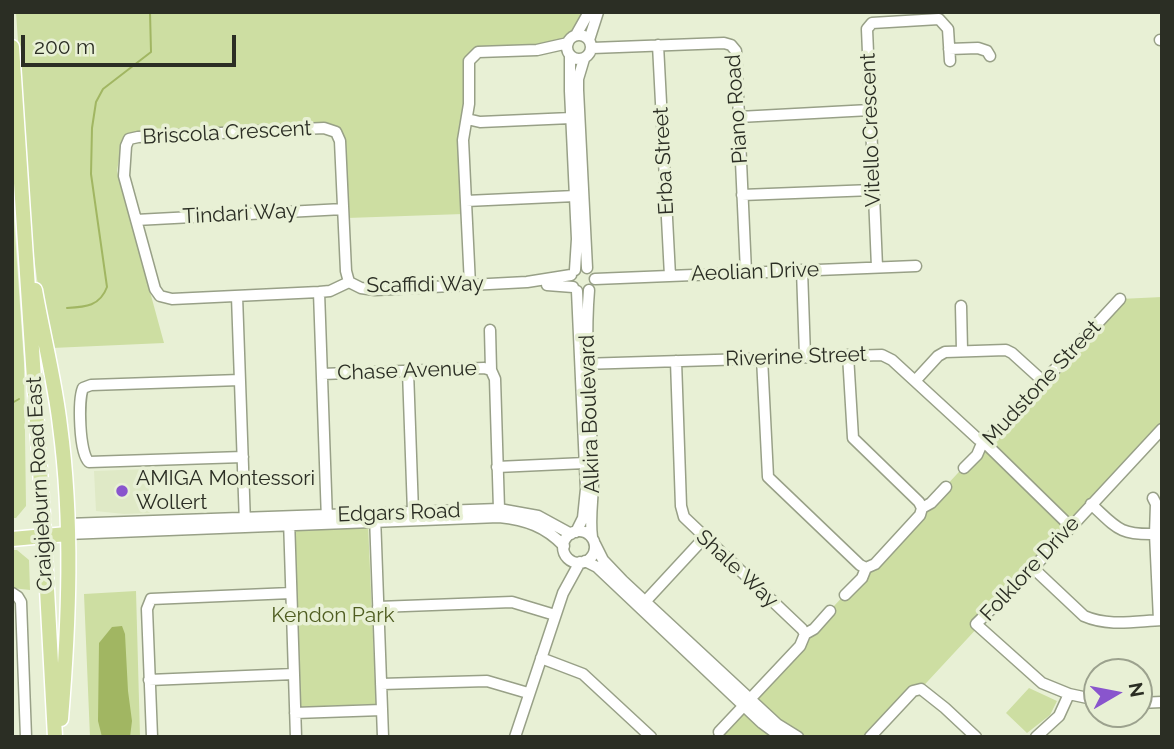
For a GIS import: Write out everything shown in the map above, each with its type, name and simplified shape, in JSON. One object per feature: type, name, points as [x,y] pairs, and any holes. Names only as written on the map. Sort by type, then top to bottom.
[{"type":"main road","name":"Craigieburn Road East","points":[[12,47],[57,737]]},
{"type":"main road","name":"Craigieburn Road East","points":[[25,230],[61,426],[67,529],[68,628],[57,737]]},
{"type":"main road","name":"Edgars Road","points":[[12,529],[43,532]]},
{"type":"main road","name":"Edgars Road","points":[[12,539],[67,529]]},
{"type":"street","points":[[584,59],[578,90],[587,268],[595,279],[589,290],[575,289],[570,281],[573,272],[575,196],[571,47],[589,12]]},
{"type":"street","points":[[571,47],[577,60],[590,54],[598,12]]},
{"type":"street","name":"Vitello Crescent","points":[[877,267],[867,29],[872,23],[939,19],[948,29],[949,55],[978,48],[987,51],[990,56]]},
{"type":"street","points":[[470,285],[463,140],[469,104],[469,61],[475,53],[571,47],[583,36],[591,44]]},
{"type":"street","name":"Piano Road","points":[[591,44],[732,45],[736,51],[746,272]]},
{"type":"street","name":"Erba Street","points":[[658,46],[670,276]]},
{"type":"street","points":[[739,117],[870,110]]},
{"type":"street","points":[[467,119],[480,122],[571,118]]},
{"type":"street","name":"Briscola Crescent","points":[[160,296],[155,289],[123,165],[127,142],[138,137],[332,129],[340,141],[346,271],[349,282]]},
{"type":"street","points":[[742,195],[873,190]]},
{"type":"street","points":[[466,201],[575,196]]},
{"type":"street","name":"Tindari Way","points":[[136,220],[343,209]]},
{"type":"street","name":"Aeolian Drive","points":[[595,279],[916,266]]},
{"type":"street","points":[[573,272],[587,268]]},
{"type":"street","points":[[802,270],[805,356]]},
{"type":"street","name":"Scaffidi Way","points":[[160,296],[167,299],[318,292],[349,282],[361,288],[375,290],[527,282],[573,272]]},
{"type":"street","name":"Scaffidi Way","points":[[527,282],[575,289]]},
{"type":"street","name":"Alkira Boulevard","points":[[575,289],[585,364],[594,488],[591,519],[593,541]]},
{"type":"street","name":"Alkira Boulevard","points":[[573,533],[585,511],[585,364],[589,290]]},
{"type":"street","points":[[318,292],[327,519]]},
{"type":"street","points":[[237,296],[245,522]]},
{"type":"street","name":"Mudstone Street","points":[[964,467],[977,455],[983,442],[992,438],[1120,299]]},
{"type":"street","points":[[961,306],[962,350]]},
{"type":"street","name":"Chase Avenue","points":[[490,330],[491,370],[495,379],[499,509]]},
{"type":"street","points":[[915,381],[941,354],[962,350],[1010,351],[1044,382]]},
{"type":"street","points":[[845,595],[862,578],[866,568],[875,564],[898,540],[920,515],[922,508],[853,438],[848,355]]},
{"type":"street","name":"Riverine Street","points":[[585,364],[883,355],[892,360],[983,442],[1070,526]]},
{"type":"street","points":[[762,358],[768,477],[866,568]]},
{"type":"street","name":"Shale Way","points":[[676,361],[681,506],[684,517],[802,628],[805,634]]},
{"type":"street","name":"Chase Avenue","points":[[322,374],[484,368],[491,370]]},
{"type":"street","points":[[408,371],[413,512]]},
{"type":"street","points":[[240,380],[89,385],[83,388],[80,397],[83,452],[89,462],[243,457]]},
{"type":"street","name":"Folklore Drive","points":[[1069,694],[1042,683],[976,624],[1033,568],[1162,429]]},
{"type":"street","points":[[497,467],[585,463]]},
{"type":"street","points":[[922,508],[931,503],[946,486]]},
{"type":"street","points":[[1033,568],[1084,616],[1106,623],[1160,620],[1156,504],[1153,498]]},
{"type":"street","points":[[1091,504],[1121,531],[1133,535],[1155,534]]},
{"type":"street","name":"Edgars Road","points":[[375,518],[413,512],[499,509],[538,516],[573,533]]},
{"type":"street","name":"Edgars Road","points":[[67,529],[327,519],[489,517],[513,519],[541,526],[565,551]]},
{"type":"street","points":[[375,518],[383,737]]},
{"type":"street","points":[[289,521],[296,737]]},
{"type":"street","points":[[563,593],[566,539],[573,533],[586,533],[612,570],[643,604],[747,702],[797,737]]},
{"type":"street","points":[[643,604],[704,538]]},
{"type":"street","points":[[515,737],[563,593],[583,562],[593,554],[593,541]]},
{"type":"street","points":[[565,551],[573,561],[597,567],[643,604]]},
{"type":"street","points":[[12,593],[21,602],[26,737]]},
{"type":"street","points":[[152,737],[147,609],[151,599],[291,593]]},
{"type":"street","points":[[378,607],[513,602],[555,615]]},
{"type":"street","points":[[719,732],[800,646],[805,634],[814,629],[830,611]]},
{"type":"street","points":[[541,658],[583,674],[651,737]]},
{"type":"street","points":[[149,680],[294,674]]},
{"type":"street","points":[[381,684],[487,681],[528,693]]},
{"type":"street","points":[[870,737],[913,691],[921,689],[976,737]]},
{"type":"street","points":[[1036,737],[1059,716],[1069,694],[1083,697]]},
{"type":"street","points":[[747,702],[762,723],[781,737]]},
{"type":"street","points":[[295,713],[382,710]]},
{"type":"shaded area","name":"AMIGA Montessori Wollert","points":[[148,469],[150,513],[96,511],[94,471]]},
{"type":"shaded area","points":[[122,626],[125,634],[132,721],[130,737],[102,737],[98,721],[99,643],[112,627]]},
{"type":"green space","points":[[16,12],[588,12],[567,42],[474,51],[463,214],[347,218],[337,127],[332,125],[126,135],[122,141],[117,171],[164,343],[52,348],[37,279],[31,233]]},
{"type":"green space","points":[[12,191],[24,363],[26,506],[16,518],[12,518]]},
{"type":"green space","points":[[1162,297],[1162,429],[876,737],[712,737],[1120,299]]},
{"type":"green space","name":"Kendon Park","points":[[368,525],[376,704],[299,707],[291,528]]},
{"type":"green space","points":[[12,550],[17,550],[29,560],[30,590],[12,588]]},
{"type":"green space","points":[[136,591],[140,737],[90,737],[84,594]]},
{"type":"green space","points":[[1029,688],[1057,701],[1050,715],[1027,733],[1006,713]]},
{"type":"waterway","points":[[67,308],[96,302],[107,287],[91,174],[92,128],[96,102],[103,89],[151,52],[150,12]]},
{"type":"waterway","points":[[12,403],[19,399]]},
{"type":"place","name":"AMIGA Montessori Wollert","points":[[122,491]]}]
